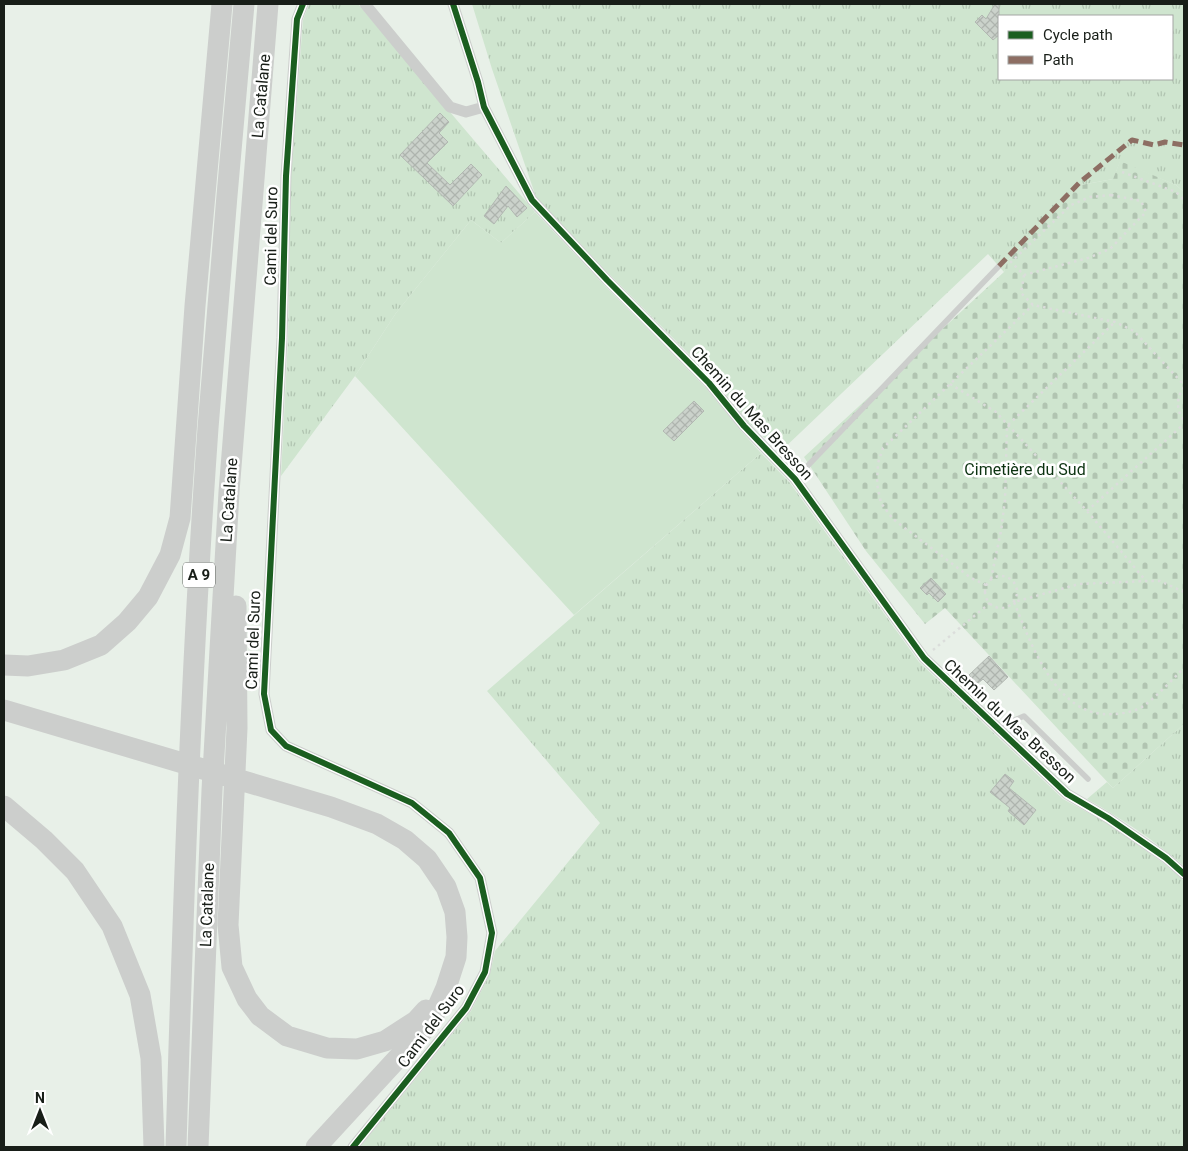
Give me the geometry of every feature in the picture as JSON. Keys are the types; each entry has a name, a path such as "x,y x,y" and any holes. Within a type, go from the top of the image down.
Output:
{"highway":[{"path":"4,665 28,666 64,660 101,645 127,622 148,597 170,555 180,518 196,296 222,4"},
{"name":"La Catalane","path":"176,1147 183,882 199,575 210,410 244,4"},
{"name":"La Catalane","path":"198,1147 212,790 229,492 268,4"},
{"path":"229,492 240,537 236,610 236,728 228,925 232,967 248,999 260,1016 287,1036 328,1048 357,1048 385,1041 416,1021 446,988"},
{"path":"4,710 331,806 377,824 405,840 427,858 446,887 455,912 456,957 446,988 431,1022 316,1147"},
{"path":"4,806 44,840 75,871 112,926 140,995 151,1058 154,1147"}],"street":[{"name":"Cami del Suro","path":"303,4 297,19 286,176 282,338 264,694 271,730 286,746 412,803 449,833 480,878 492,934 485,972 466,1008 352,1147"},
{"path":"365,4 450,107 466,112 484,106"},
{"name":"Chemin du Mas Bresson","path":"453,4 484,106 532,200 607,280 709,383 744,426 795,479 924,658 1067,794 1108,818 1166,858 1184,874"}],"lane":[{"path":"795,479 999,266"},
{"path":"996,728 1024,716 1088,779"}],"path":[{"path":"1122,172 1176,192 1184,200"},
{"path":"1111,195 1141,201 1146,212 1110,248 1088,258 1024,275 1011,262 1071,205 1090,197 1111,195"},
{"path":"1024,275 1021,293 1033,305 1115,322 1134,331 1184,386 1179,394 1178,403 1179,413 1184,422 1087,512"},
{"path":"986,585 971,578 893,519 881,503 877,484 878,463 883,448 1033,305"},
{"path":"1115,322 1008,426 1001,531 991,579 986,585 985,595 990,603 998,608 1079,584 1160,581 1184,592"},
{"path":"950,384 996,412 1087,512 1146,581"},
{"path":"991,579 1007,576 1014,582 1018,589 1014,602 1046,672 1068,700 1088,712 1104,715 1124,714 1144,706 1184,668"},
{"path":"924,658 990,603"}],"green space":[{"path":"309,4 358,4 535,212 501,243 471,220 396,313 355,376 281,476 288,338 291,177 303,20"},
{"path":"472,4 1184,4 1184,192 1176,185 1120,162 1113,179 1076,186 1008,260 1004,272 988,254 780,452 748,422 714,379 611,276 536,197"},
{"name":"Cimetière du Sud","path":"1120,161 1176,185 1184,192 1184,724 1113,788 945,608 925,624 866,551 804,457 1004,272 1008,260 1076,186 1113,179"},
{"path":"535,212 705,387 761,453 574,615 355,376 396,313 471,220 501,243"},
{"path":"761,453 790,483 919,662 1063,799 1105,822 1162,862 1184,881 1184,1147 360,1147 471,1011 490,974 495,951 600,823 487,691"},
{"path":"1184,724 1184,866 1137,830 1087,799 1107,782 1113,788"}],"building":[{"path":"995,4 999,4 998,36 993,40 975,22 982,15 986,19"},
{"path":"440,113 449,122 439,133 448,142 427,163 450,185 471,164 482,175 453,206 400,155"},
{"path":"506,186 527,208 517,217 508,206 494,224 484,216"},
{"path":"694,401 704,411 674,441 663,431"},
{"path":"931,578 946,594 938,602 929,593 927,595 920,588"},
{"path":"989,656 1008,677 994,690 983,679 977,684 969,675"},
{"path":"1005,774 1014,781 1009,788 1036,810 1024,825 1008,811 1010,808 990,792"}],"marked path":[{"path":"999,266 1079,183 1132,140 1154,145 1165,142 1184,145"}],"cycle path":[{"path":"303,4 297,19 286,176 282,338 264,694 271,730 286,746 412,803 449,833 480,878 492,933 485,972 466,1008 353,1147"},
{"path":"453,4 484,107 532,200 607,280 709,383 744,426 795,479 924,658 1067,794 1108,818 1166,858 1184,874"}]}
